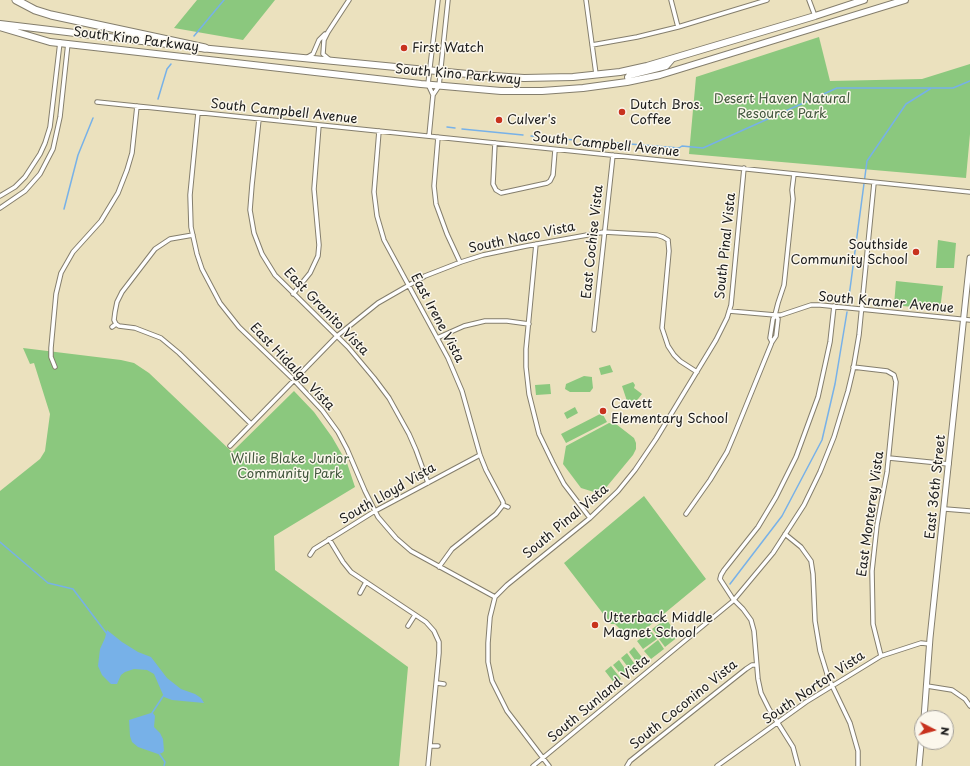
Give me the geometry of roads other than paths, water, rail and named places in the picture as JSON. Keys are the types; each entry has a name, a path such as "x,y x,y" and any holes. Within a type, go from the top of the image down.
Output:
{"highway":[{"path":"16,0 35,10 55,16 205,48"}],"main road":[{"name":"South Kino Parkway","path":"0,24 205,48 483,76 536,78 573,77 633,69 815,16 864,0"},
{"name":"South Kino Parkway","path":"0,28 50,42 439,86 501,91 530,91 583,88 629,82 677,70 905,0"},
{"path":"60,42 62,31"},
{"path":"68,43 70,32"},
{"path":"249,65 250,52"},
{"path":"629,82 630,75 666,66 673,58"},
{"name":"East 36th Street","path":"925,710 930,644 970,258"},
{"path":"919,766 920,750"}],"street":[{"path":"331,61 323,54 324,40 349,0"},
{"path":"433,95 428,84 438,0"},
{"path":"429,136 433,95 439,86 441,72 448,0"},
{"path":"586,0 596,74"},
{"path":"670,0 678,27"},
{"path":"592,45 637,37 678,27 767,0"},
{"path":"809,0 815,16"},
{"path":"305,58 313,54 319,40 328,32"},
{"path":"0,196 15,187 25,177 46,143 50,127 60,42"},
{"path":"0,208 25,191 40,174 53,149 60,117 68,43"},
{"name":"South Campbell Avenue","path":"97,102 970,192"},
{"path":"55,367 51,357 51,348 56,294 61,273 73,252 101,222 118,193 132,153 137,106"},
{"name":"East Hidalgo Vista","path":"198,113 190,195 192,235 202,269 220,303 239,327 313,400 338,432 353,461 364,491 383,524 404,545 439,567 495,597"},
{"name":"East Granito Vista","path":"259,119 251,204 254,234 262,254 275,275 360,360 389,398 416,450 428,483"},
{"path":"293,294 310,273 318,256 319,245 314,189 319,125"},
{"name":"East Irene Vista","path":"379,131 374,192 377,216 384,240 448,358 462,391 480,455 490,479 503,502 503,506"},
{"path":"438,137 434,186 436,204 460,262"},
{"path":"495,143 492,176 493,184 498,192 547,183 552,179 553,175 555,150"},
{"name":"East Cochise Vista","path":"594,330 613,155"},
{"name":"South Pinal Vista","path":"495,597 510,582 590,518 618,491 635,470 716,340 727,318 729,310 744,168"},
{"path":"686,514 710,480 727,452 772,342 776,336 778,319 775,315 784,284 793,200 792,190 794,174"},
{"name":"South Sunland Vista","path":"533,766 734,601 773,553 813,487 826,458 842,413 853,368 859,337 874,182"},
{"path":"492,194 496,190"},
{"name":"South Naco Vista","path":"230,446 337,336 378,302 425,276 460,262 483,255 604,232 663,236 670,238 662,328 668,346 674,355 697,372"},
{"path":"192,235 170,239 154,249 122,292 115,312 114,325 142,329 161,338 179,353 251,424"},
{"path":"536,244 526,367 535,421 539,434 564,484 590,518"},
{"name":"South Kramer Avenue","path":"729,310 781,315 811,305 970,320"},
{"path":"798,766 793,747 769,710 761,693 756,665 753,626 747,614 734,601 720,579 721,575 758,527 776,497 796,457 818,397 830,342 834,306"},
{"path":"437,338 464,326 485,321 507,321 529,324"},
{"name":"East Monterey Vista","path":"853,368 887,371 894,375 896,382 889,458 877,525 872,571 873,624 881,656"},
{"name":"South Lloyd Vista","path":"310,555 314,549 375,511 480,455"},
{"path":"889,458 949,464"},
{"path":"439,567 452,550 496,514 503,506 508,507"},
{"path":"945,509 970,512"},
{"path":"785,534 801,547 810,561 813,574 814,621 817,639 823,663 854,735 858,751 858,766"},
{"path":"329,540 351,572 430,626 437,637 439,653 428,766"},
{"path":"360,593 366,582"},
{"path":"495,597 490,617 488,649 488,662 492,681 507,711 549,766"},
{"path":"408,626 415,615"},
{"name":"South Norton Vista","path":"717,766 832,686 881,656 921,643 930,644"},
{"name":"South Coconino Vista","path":"627,766 630,761 746,669 752,665 756,665"},
{"path":"436,683 444,684"},
{"path":"927,686 952,690 965,699 970,706"},
{"path":"430,746 438,746"}],"water":[{"path":"107,630 138,652 151,657 167,678 181,689 201,698 204,703 172,700 164,697 154,674 147,670 134,669 125,672 121,675 117,684 111,684 102,675 98,666 100,649"},
{"path":"151,713 155,716 154,727 163,739 164,751 158,754 138,747 132,742 130,736 129,720"}],"waterway":[{"path":"194,36 224,0"},
{"path":"158,99 167,69 171,64"},
{"path":"581,140 679,148 682,146 703,148 837,88 953,88 970,81"},
{"path":"848,304 867,161 906,104 930,89"},
{"path":"64,209 78,155 93,118"},
{"path":"447,127 455,128"},
{"path":"462,129 523,135"},
{"path":"531,136 574,140"},
{"path":"730,584 782,516 822,440 835,384 847,312"},
{"path":"0,542 48,583 73,589 107,634"},
{"path":"152,713 164,695"},
{"path":"158,752 165,762 164,766"}],"place":[{"name":"First Watch","path":"404,48"},
{"name":"Dutch Bros. Coffee","path":"622,112"},
{"name":"Culver's","path":"499,120"},
{"name":"Southside Community School","path":"916,252"},
{"name":"Cavett Elementary School","path":"603,411"},
{"name":"Utterback Middle Magnet School","path":"595,625"}],"park label":[{"name":"Desert Haven Natural Resource Park","path":"782,106"},
{"name":"Willie Blake Junior Community Park","path":"290,466"}]}
